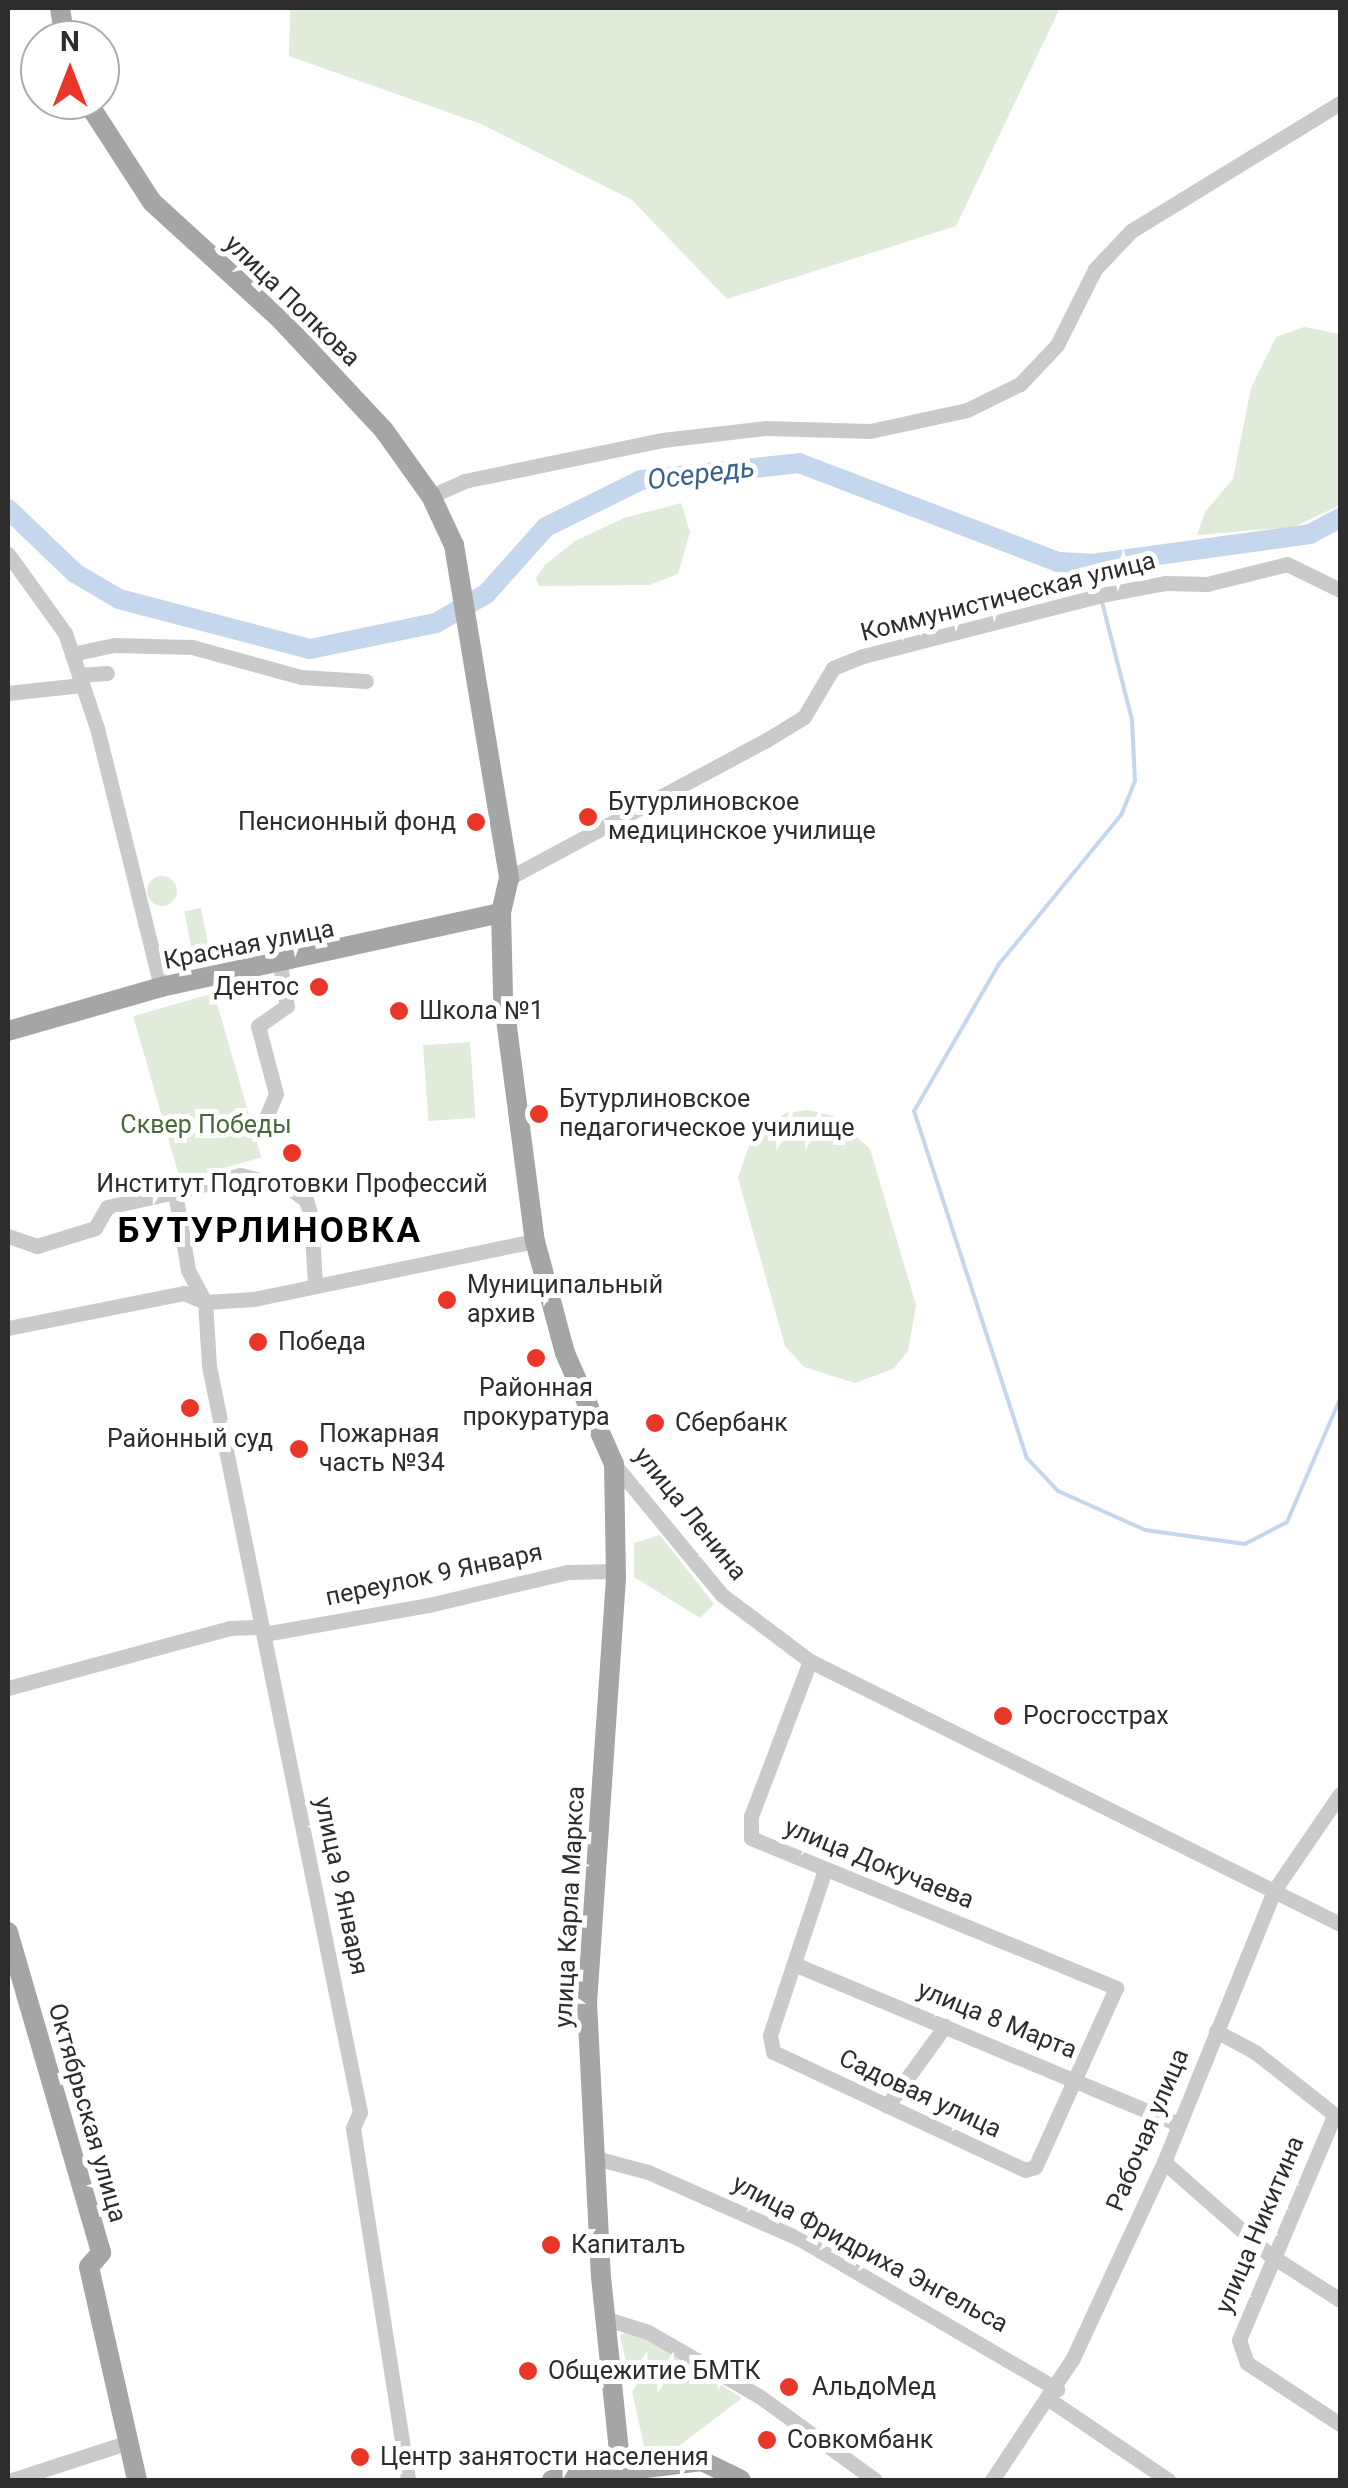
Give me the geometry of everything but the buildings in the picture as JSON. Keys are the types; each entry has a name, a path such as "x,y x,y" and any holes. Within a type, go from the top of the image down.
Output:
{"main road":[{"name":"улица Попкова","path":"99,120 152,202 325,364 431,496 454,545 472,665"},
{"name":"улица Ленина","path":"472,665 509,878 501,914 502,996 535,1241 566,1354 614,1464"},
{"name":"Красная улица","path":"8,1031 161,987 280,965 501,914"},
{"name":"улица Карла Маркса","path":"614,1464 616,1572 588,1956 604,2318 621,2470"},
{"name":"Октябрьская улица","path":"8,1932 101,2253 89,2268 137,2480"},
{"path":"552,2480 702,2461 741,2480"}],"street":[{"path":"431,496 464,481 662,440 766,428 870,431 967,410 1020,384 1057,345 1094,269 1131,231 1340,103"},
{"path":"8,554 58,617 72,654 161,987"},
{"name":"Коммунистическая улица","path":"509,878 804,716 833,668 1088,598 1166,583 1208,584 1288,564 1340,590"},
{"path":"72,654 114,644 192,647 301,677 366,681"},
{"path":"8,692 107,673"},
{"path":"264,1122 276,1094 258,1026 286,1006 280,965"},
{"path":"8,1236 38,1246 95,1228 107,1207 240,1175 288,1188 306,1200 311,1216 315,1284"},
{"path":"175,1192 188,1270 205,1302"},
{"path":"8,1328 184,1294 205,1302 315,1284 535,1241"},
{"name":"улица 9 Января","path":"205,1302 210,1366 360,2112 352,2128 408,2480"},
{"name":"улица Ленина","path":"614,1464 722,1596 810,1662 1276,1888 1340,1924"},
{"name":"переулок 9 Января","path":"8,1688 230,1628 263,1630 430,1605 566,1572 616,1572"},
{"name":"улица Докучаева","path":"810,1662 749,1833 757,1843 1109,1982"},
{"name":"Рабочая улица","path":"992,2480 1054,2394 1164,2162 1276,1888 1340,1794"},
{"name":"Садовая улица","path":"825,1870 770,2036 773,2052 1030,2170 1078,2080 1116,1996 1109,1982"},
{"name":"улица 8 Марта","path":"794,1964 1179,2124"},
{"path":"887,2106 945,2026"},
{"path":"1216,2031 1255,2052 1337,2118"},
{"name":"улица Никитина","path":"1337,2118 1270,2256 1241,2331 1242,2356 1340,2424"},
{"name":"улица Фридриха Энгельса","path":"596,2158 664,2178 800,2239 1054,2394 1168,2480"},
{"path":"1164,2162 1270,2256 1340,2300"},
{"path":"604,2318 648,2332 759,2396 874,2480"},
{"path":"12,2480 126,2443"}],"green space":[{"path":"290,8 1060,8 956,226 727,299 632,200 481,124 289,56"},
{"path":"1304,327 1340,334 1340,505 1294,527 1197,535 1205,512 1233,479 1251,388 1276,337"},
{"path":"681,503 690,532 678,574 649,585 539,586 536,578 545,565 575,541 624,518"},
{"path":"162,876 173,880 177,891 173,902 162,906 151,902 147,891 151,880"},
{"path":"201,908 210,954 193,957 184,911"},
{"name":"Сквер Победы","path":"214,993 261,1157 180,1181 133,1016"},
{"path":"470,1042 475,1118 428,1121 423,1045"},
{"path":"808,1110 834,1116 870,1149 916,1305 908,1351 893,1369 855,1383 804,1367 785,1346 738,1178 752,1137 786,1113"},
{"path":"660,1535 714,1604 700,1618 634,1577 634,1543"},
{"path":"634,2330 742,2398 663,2458 645,2451 620,2335"}],"waterway":[{"name":"Осередь","path":"8,509 75,573 119,599 310,649 436,623 486,594 546,527 641,480 799,463 1058,562 1092,564 1310,534 1340,518"},
{"path":"1092,564 1099,593"},
{"path":"1102,602 1132,720 1135,781 1121,815 999,964 914,1111 1027,1458 1058,1491 1145,1530 1245,1544 1287,1522 1340,1399"}],"place":[{"name":"Бутурлиновское медицинское училище","path":"588,817"},
{"name":"Пенсионный фонд","path":"476,822"},
{"name":"Дентос","path":"319,987"},
{"name":"Школа №1","path":"399,1011"},
{"name":"Бутурлиновское педагогическое училище","path":"539,1114"},
{"name":"Институт Подготовки Профессий","path":"292,1153"},
{"name":"Муниципальный архив","path":"447,1300"},
{"name":"Победа","path":"258,1342"},
{"name":"Районная прокуратура","path":"536,1358"},
{"name":"Районный суд","path":"190,1408"},
{"name":"Сбербанк","path":"655,1423"},
{"name":"Пожарная часть №34","path":"299,1449"},
{"name":"Росгосстрах","path":"1003,1716"},
{"name":"Капиталъ","path":"551,2245"},
{"name":"Общежитие БМТК","path":"528,2371"},
{"name":"АльдоМед","path":"789,2387"},
{"name":"Совкомбанк","path":"767,2440"},
{"name":"Центр занятости населения","path":"360,2457"}],"district":[{"name":"БУТУРЛИНОВКА","path":"270,1231"}]}
